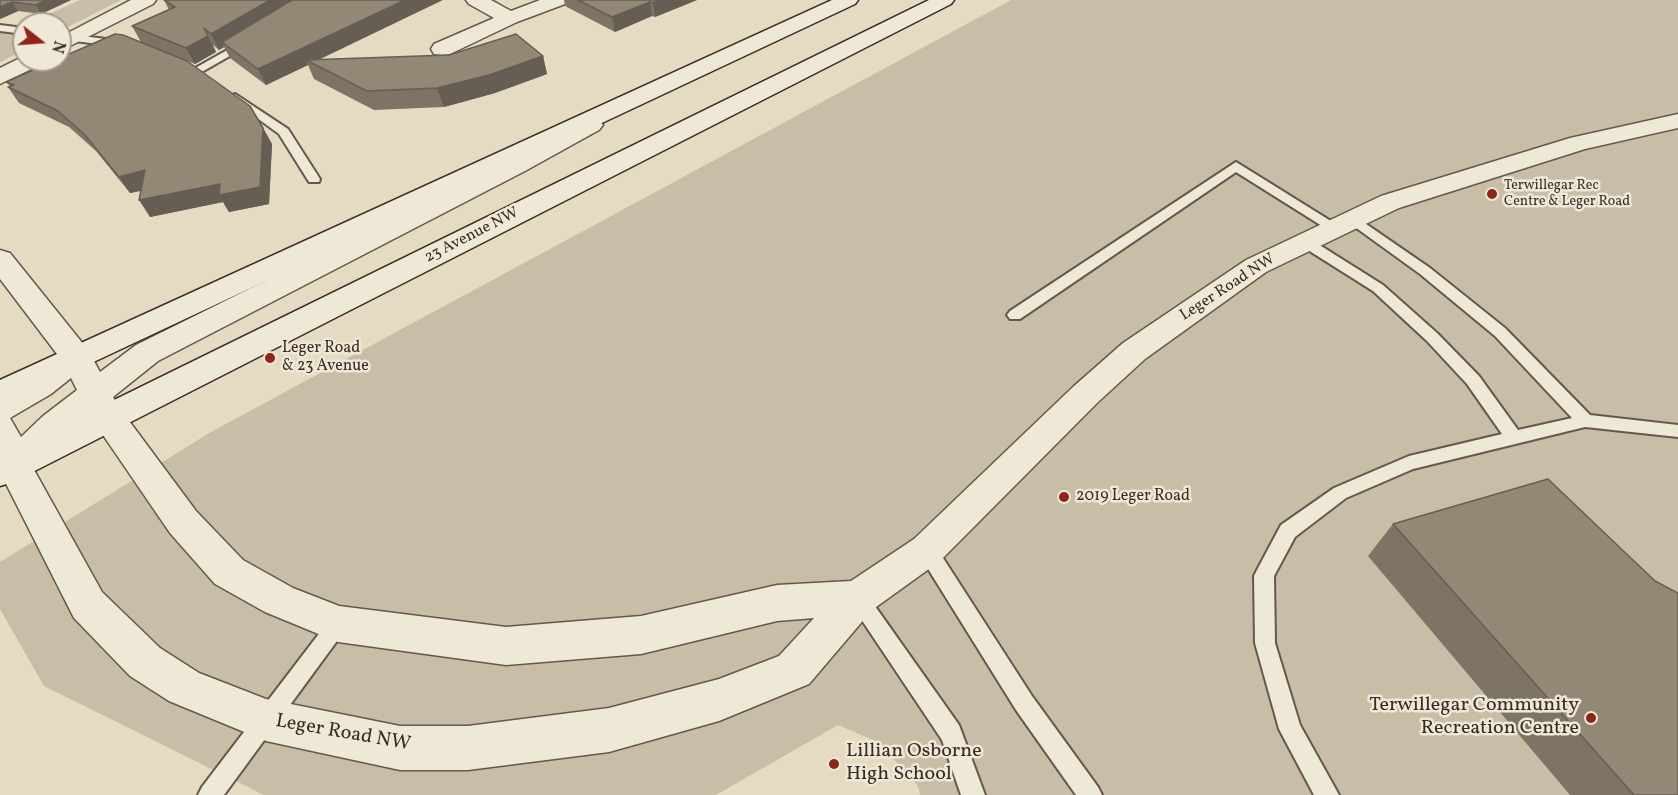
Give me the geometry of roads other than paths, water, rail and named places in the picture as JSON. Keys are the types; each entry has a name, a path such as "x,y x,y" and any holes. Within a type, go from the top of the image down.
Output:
{"street":[{"path":"72,37 146,0"},
{"path":"476,0 510,18"},
{"path":"442,49 510,18 558,0"},
{"path":"0,394 848,0"},
{"name":"23 Avenue NW","path":"7,469 102,405 944,0"},
{"path":"102,405 147,353 516,166 662,86"},
{"name":"Leger Road NW","path":"0,428 7,469 88,605 145,662 183,687 266,720 400,748 468,748 609,730 719,700 794,670 858,597 927,550 1085,395 1134,351 1256,266 1390,202 1579,143 1678,120"},
{"path":"0,259 77,358 102,405 183,522 229,572 279,600 338,624 506,646 641,635 777,603 858,597"},
{"path":"0,409 39,386 77,358"}],"lane":[{"path":"210,80 191,69 258,35"},
{"path":"72,40 135,45"},
{"path":"229,93 284,132 314,179"},
{"path":"1015,315 1236,166 1425,271 1500,332 1585,421"},
{"path":"1305,242 1378,288 1432,337 1473,380 1514,438"},
{"path":"1325,794 1290,729 1265,643 1264,576 1288,531 1340,493 1409,463 1585,421 1678,431"},
{"path":"927,550 1024,703 1090,795"},
{"path":"858,597 951,732 974,795"},
{"path":"210,795 338,624"}],"place":[{"name":"Terwillegar Rec Centre & Leger Road","path":"1492,194"},
{"name":"Leger Road & 23 Avenue","path":"270,358"},
{"name":"2019 Leger Road","path":"1064,497"},
{"name":"Terwillegar Community Recreation Centre","path":"1591,718"},
{"name":"Lillian Osborne High School","path":"834,764"}]}
